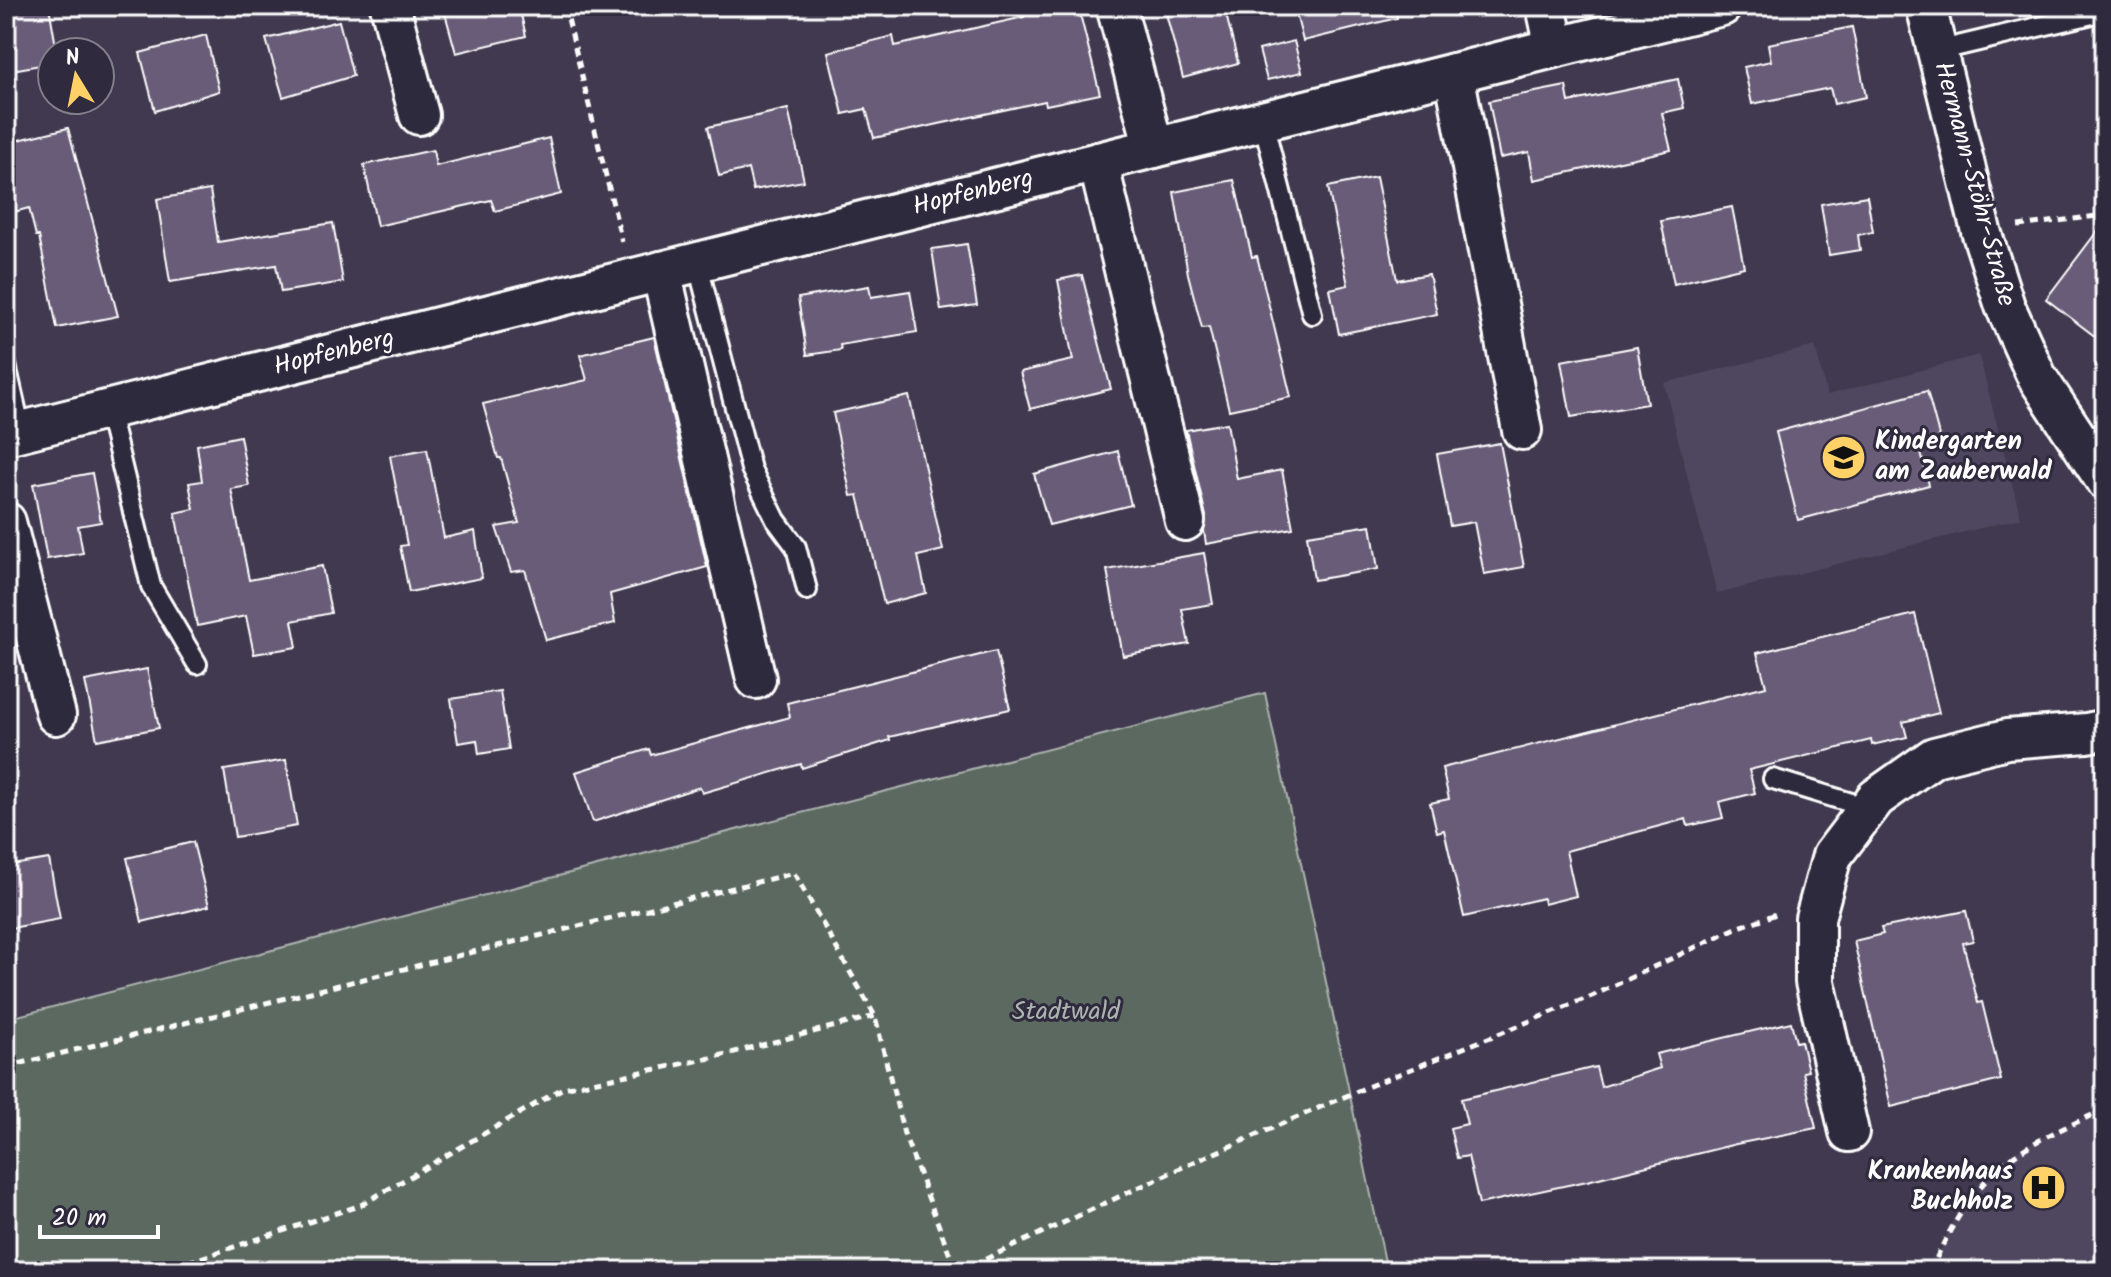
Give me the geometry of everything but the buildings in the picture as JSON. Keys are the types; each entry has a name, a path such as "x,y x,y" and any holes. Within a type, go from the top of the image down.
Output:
{"street":[{"path":"390,6 419,115"},
{"path":"1116,6 1154,148"},
{"path":"1546,6 1555,48"},
{"name":"Hopfenberg","path":"13,433 1722,6"},
{"name":"Hermann-Stöhr-Straße","path":"1926,6 1981,231 2005,306 2037,377 2105,480"},
{"path":"1454,73 1522,430"},
{"path":"1098,162 1185,521"},
{"path":"663,271 756,679"},
{"path":"6,522 56,715"},
{"path":"1849,1132 1815,982 1815,918 1832,856 1876,798 1934,757 2007,739 2105,729"}],"lane":[{"path":"1937,51 2105,11"},
{"path":"1263,121 1312,314"},
{"path":"663,271 751,469 776,520 796,547 807,590"},
{"path":"6,365 13,433"},
{"path":"108,409 151,586 197,664"},
{"path":"1773,779 1868,808"}],"path":[{"path":"565,6 663,271"},
{"path":"1981,231 2105,215"},
{"path":"6,1067 794,873 875,1016 904,1134 958,1271 1187,1165 1367,1087 1592,996 1756,920 1783,913 1815,918"},
{"path":"161,1271 361,1205 563,1088 711,1058 875,1016"},
{"path":"1931,1271 1949,1231 1984,1184 2011,1158 2105,1109"}],"shaded area":[{"name":"Kindergarten am Zauberwald","path":"1815,346 1827,395 1979,355 2021,518 1717,594 1664,383"},
{"name":"Krankenhaus Buchholz","path":"2105,1107 2105,1271 1933,1271 1953,1220 2012,1153"}],"green space":[{"name":"Stadtwald","path":"1265,693 1387,1271 6,1271 6,1019"}],"place":[{"name":"Kindergarten am Zauberwald","path":"1844,457"},
{"name":"Krankenhaus Buchholz","path":"2044,1187"}]}
